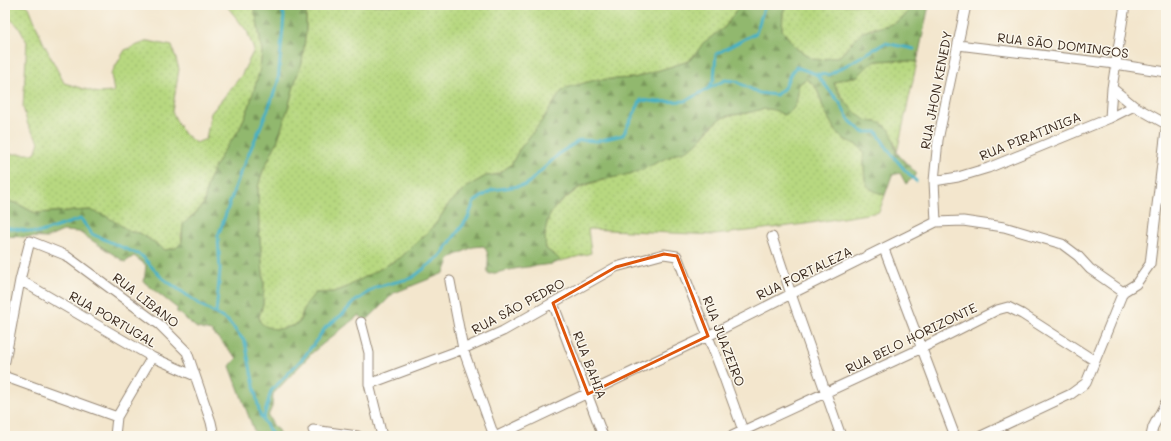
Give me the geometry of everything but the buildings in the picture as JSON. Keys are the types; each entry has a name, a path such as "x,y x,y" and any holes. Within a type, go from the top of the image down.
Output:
{"street":[{"name":"RUA JHON KENEDY","path":"936,222 934,181 938,140 966,5"},
{"path":"1110,118 1112,88 1125,5"},
{"name":"RUA SÃO DOMINGOS","path":"958,45 1116,64 1166,72"},
{"path":"1112,88 1134,106 1166,124"},
{"name":"RUA PIRATINIGA","path":"934,181 974,173 1110,118 1134,106"},
{"path":"981,436 1071,394 1086,383 1123,292 1136,284 1150,264 1166,130"},
{"name":"RUA FORTALEZA","path":"497,436 708,336 936,222 963,221 1004,227 1062,244 1078,256 1090,269 1123,292"},
{"path":"772,237 841,436"},
{"name":"RUA LIBANO","path":"20,280 30,241 65,255 160,325 187,352 211,422 214,436"},
{"path":"884,249 955,436"},
{"name":"RUA SÃO PEDRO","path":"369,384 463,350 503,331 616,267 664,254 677,256"},
{"name":"RUA JUAZEIRO","path":"677,256 744,434"},
{"path":"5,361 20,280"},
{"name":"RUA PORTUGAL","path":"20,280 152,357 195,376"},
{"path":"450,281 463,350 494,436"},
{"name":"RUA BAHIA","path":"553,303 603,436"},
{"name":"RUA BELO HORIZONTE","path":"732,436 744,434 997,310 1008,307 1022,314 1094,361"},
{"path":"362,322 369,353 369,384 382,436"},
{"path":"115,436 116,417 152,357"},
{"path":"5,375 6,377 116,417"},
{"path":"1151,436 1153,426 1166,402"},
{"path":"313,430 358,436"}],"highlighted area":[{"path":"664,254 677,256 708,336 588,394 553,303 616,267"}],"green space":[{"path":"5,5 26,5 29,7 42,40 64,83 98,93 114,92 111,74 125,50 148,41 172,46 179,69 172,112 183,133 196,143 206,139 211,113 241,76 254,50 247,31 226,5 253,5 262,52 260,69 249,107 239,130 223,152 212,172 204,203 196,213 190,217 181,235 182,242 176,248 165,250 140,233 131,232 90,210 35,213 18,204 5,200 5,154 35,154 39,142 28,125 23,107 27,42 18,26 5,14"},
{"path":"253,5 306,5 306,29 302,63 277,142 262,173 258,187 259,229 264,284 263,304 259,317 260,322 269,328 279,329 299,323 306,304 315,293 334,292 345,288 400,258 426,234 437,222 448,205 468,186 486,176 496,175 511,165 519,150 541,122 561,92 566,88 595,80 634,78 689,61 703,43 725,27 740,5 786,5 783,12 782,30 797,49 813,59 820,60 840,56 862,32 895,23 904,17 913,5 929,5 917,62 893,60 877,61 871,63 858,76 842,79 834,83 843,99 853,111 864,119 881,123 890,130 896,151 917,174 906,184 900,173 892,175 885,195 869,188 864,171 863,152 859,146 839,135 823,107 816,87 806,79 799,84 796,103 789,113 784,115 773,110 765,109 725,117 718,120 694,146 689,149 672,155 636,172 593,182 574,191 552,211 546,226 546,249 561,261 552,264 519,268 490,274 488,273 488,259 484,246 473,247 450,258 444,273 394,293 366,321 359,315 313,352 273,394 272,407 268,416 275,428 278,430 280,436 256,436 230,366 237,358 211,331 197,328 176,311 178,309 144,282 146,265 134,256 125,262 79,232 63,231 47,238 5,236 5,200 18,204 35,213 90,210 106,216 131,232 140,233 165,250 176,248 182,242 183,224 196,213 204,203 212,172 223,152 239,130 249,107 260,69 262,52"},
{"path":"306,5 740,5 725,27 704,43 689,61 634,78 595,80 561,92 541,122 519,150 511,165 496,175 486,176 468,186 448,205 437,222 426,234 400,258 345,288 334,292 315,293 302,313 299,323 289,327 274,329 260,323 259,317 263,304 264,284 259,229 258,187 262,173 277,142 302,63 306,29"},
{"path":"786,5 913,5 904,17 895,23 883,27 871,28 852,42 840,56 820,60 813,59 797,49 782,30 783,12"},
{"path":"893,60 917,62 897,152 894,142 878,122 863,119 853,111 834,83 842,79 858,76 871,63"},
{"path":"806,79 816,88 826,114 838,134 859,146 863,152 867,185 869,188 885,195 879,212 805,224 714,235 588,229 591,253 561,261 546,249 544,233 549,217 555,207 579,188 592,183 635,172 692,147 719,119 766,108 775,110 784,115 799,84"}],"waterway":[{"path":"216,314 220,270 218,236 241,171 267,112 278,82 284,16 281,5"},
{"path":"709,88 714,79 716,54 756,33 765,5"},
{"path":"816,74 829,75 885,43 914,49"},
{"path":"263,420 271,391 304,357 326,327 343,314 353,303 376,287 412,278 440,256 468,218 474,202 492,190 526,185 561,152 580,140 597,141 623,135 641,100 658,102 685,101 725,80 735,81 759,93 776,95 784,88 791,73 796,67 816,74 840,103 849,120 863,132 877,132 895,158 916,181"},
{"path":"5,227 38,233 81,219 92,234 142,256 161,277 202,306 228,321 245,342 260,415 273,436"}]}
